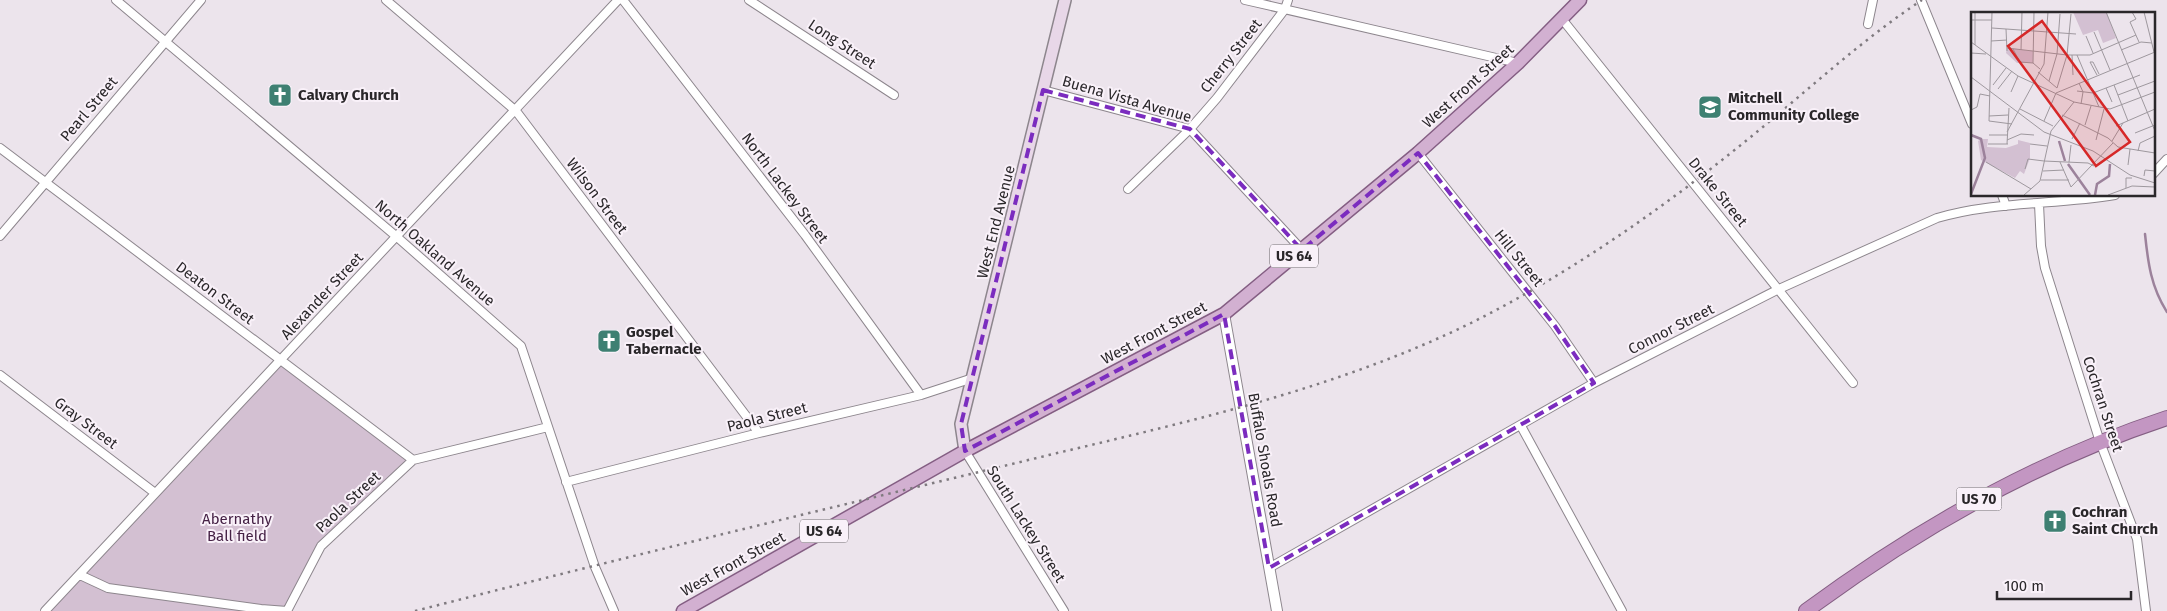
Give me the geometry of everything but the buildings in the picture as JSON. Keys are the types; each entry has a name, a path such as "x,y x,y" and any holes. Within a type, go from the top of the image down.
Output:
{"highway":[{"name":"US 70","path":"1806,611 1916,535 2007,483 2100,442 2167,418"}],"main road":[{"name":"West End Avenue","path":"965,451 961,424 1064,0"},
{"name":"West Front Street","path":"683,611 965,451 1224,314 1418,153 1518,63 1580,0"}],"street":[{"name":"North Oakland Avenue","path":"116,0 397,237 521,346 595,567 614,611"},
{"name":"Pearl Street","path":"0,236 201,0"},
{"name":"Wilson Street","path":"386,0 516,111 759,433"},
{"name":"Alexander Street","path":"45,611 80,576 618,0"},
{"name":"North Lackey Street","path":"623,0 805,236 921,395"},
{"name":"Long Street","path":"749,0 894,95"},
{"path":"1244,0 1518,63"},
{"name":"Cherry Street","path":"1128,189 1190,129 1217,98 1285,9 1288,0"},
{"path":"1868,24 1873,0"},
{"path":"1921,0 1971,122"},
{"name":"Drake Street","path":"1562,19 1853,383"},
{"name":"Buena Vista Avenue","path":"1043,90 1190,129 1302,250"},
{"name":"Deaton Street","path":"0,148 413,460"},
{"name":"Hill Street","path":"1418,153 1555,326 1594,383"},
{"path":"2154,173 2167,159"},
{"path":"2002,196 2006,206"},
{"name":"Connor Street","path":"1268,568 1594,383 1779,289 1937,218 1958,212 2107,196"},
{"name":"Cochran Street","path":"2039,204 2041,246 2046,268 2100,442 2137,539 2146,611"},
{"name":"Buffalo Shoals Road","path":"1224,314 1277,611"},
{"name":"Gray Street","path":"0,375 156,494"},
{"name":"Paola Street","path":"566,482 759,433 921,395 973,378"},
{"path":"1521,426 1622,611"},
{"name":"Paola Street","path":"80,576 108,588 261,610 287,611 320,546 413,460 548,427"},
{"name":"South Lackey Street","path":"965,451 1064,611"}],"highlighted area":[{"path":"1043,90 1190,129 1302,250 1418,153 1555,326 1594,383 1269,568 1224,314 965,451 961,424"}],"green space":[{"name":"Abernathy Ball field","path":"281,360 413,460 321,546 287,611 45,611"}],"waterway":[{"path":"2145,234 2149,265 2154,284 2167,312"}],"railway":[{"path":"415,611 1245,406 1360,370 1416,348 1508,304 1614,239 1715,166 1855,50 1922,0"}],"place":[{"name":"Calvary Church","path":"280,95"},
{"name":"Mitchell Community College","path":"1710,107"},
{"name":"Gospel Tabernacle","path":"609,341"},
{"name":"Cochran Saint Church","path":"2055,521"}]}
